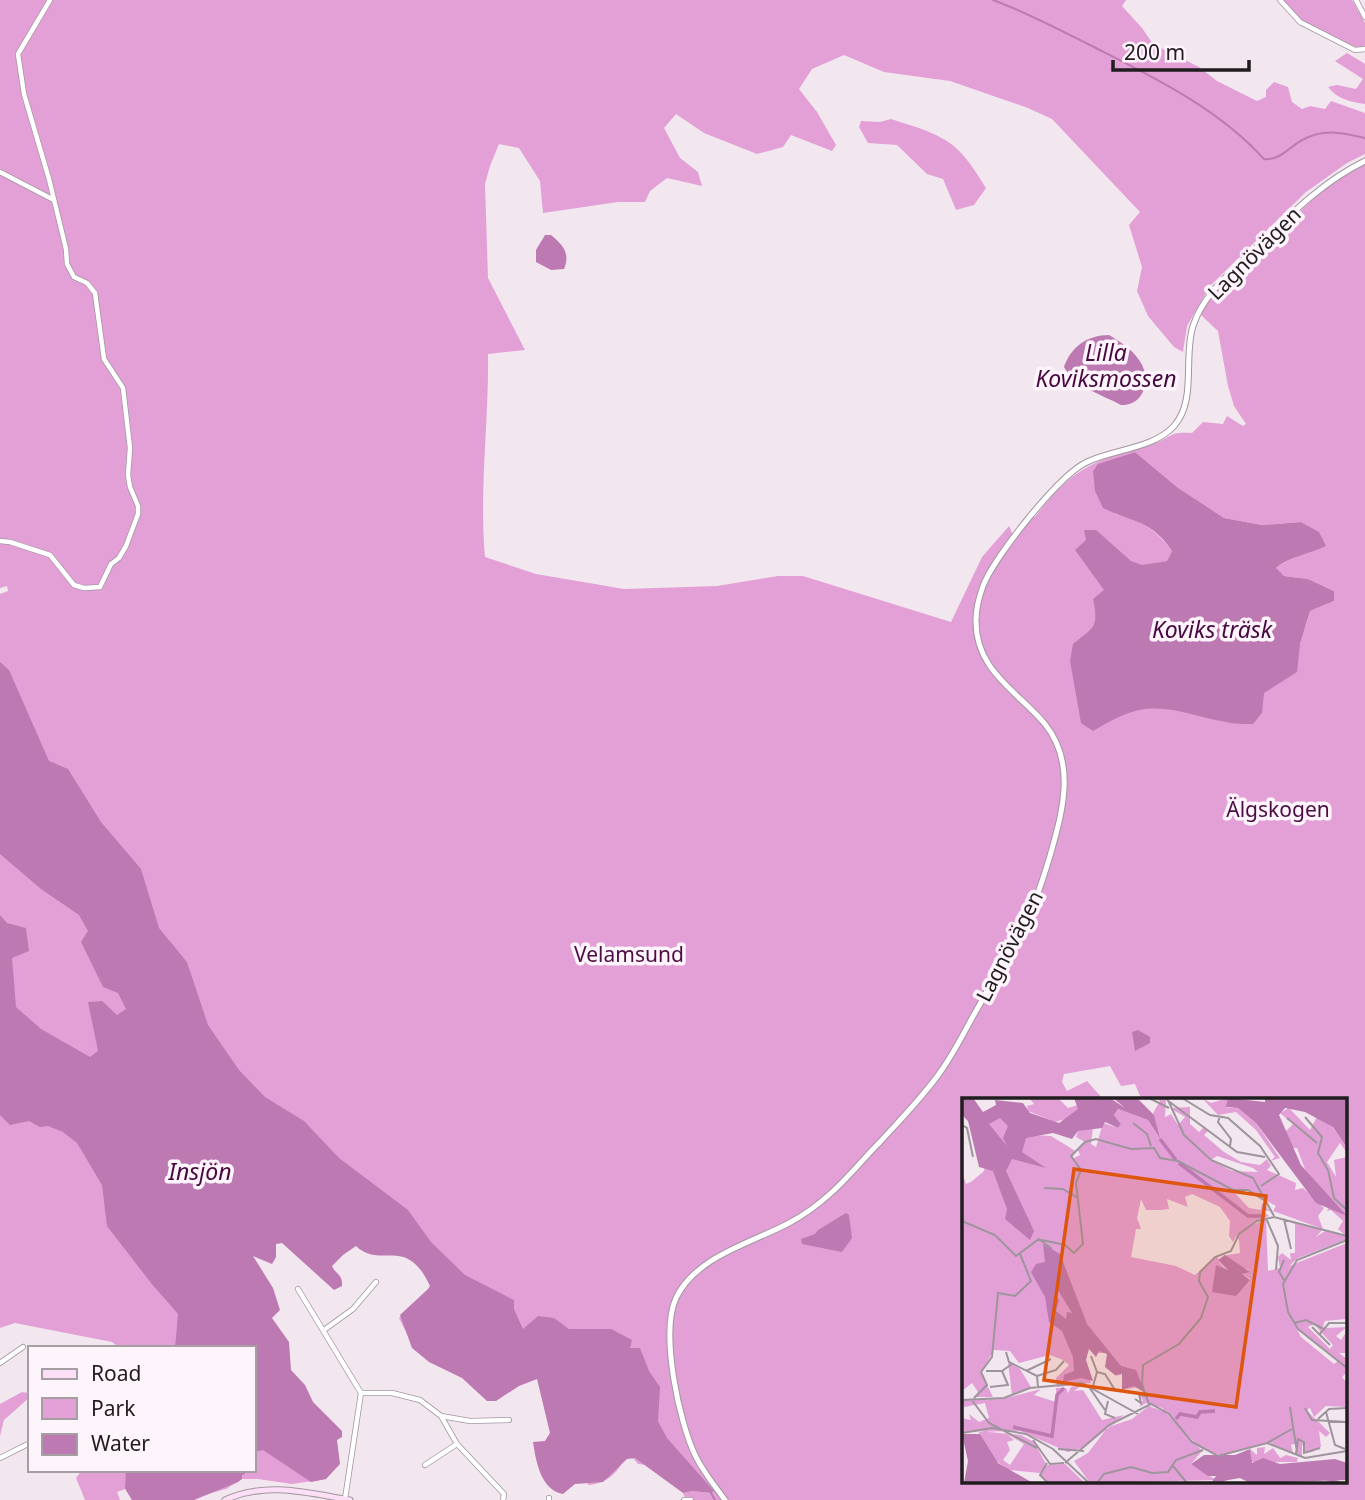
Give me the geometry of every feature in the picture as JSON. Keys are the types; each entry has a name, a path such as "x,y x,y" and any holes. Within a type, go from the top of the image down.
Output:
{"main road":[{"path":"225,1500 248,1491 267,1488 348,1499"}],"street":[{"path":"0,541 50,555 74,585 84,588 100,587 111,564 126,547 138,514 128,475 130,448 123,388 104,359 95,293 87,283 74,277 69,271 37,131 24,94 18,56 50,0"},
{"path":"1280,0 1300,22 1355,50 1365,49"},
{"path":"1356,0 1365,17"},
{"name":"Lagnövägen","path":"725,1500 701,1466 687,1433 668,1335 678,1293 709,1263 787,1224 830,1194 927,1091 953,1053 1030,912 1048,862 1063,802 1063,765 1055,738 998,680 984,657 976,624 983,585 1023,527 1069,472 1097,458 1155,439 1172,429 1186,400 1187,356 1191,332 1208,296 1312,194 1340,174 1365,161"},
{"path":"0,172 53,199"},
{"path":"324,1330 353,1309 376,1282"},
{"path":"298,1289 362,1393 348,1499"},
{"path":"0,1363 23,1347"},
{"path":"362,1393 401,1394 420,1400 442,1416 457,1444 504,1494 503,1500"},
{"path":"442,1416 470,1420 509,1420"},
{"path":"0,1458 28,1444"},
{"path":"425,1465 457,1444"},
{"path":"684,1500 691,1500"}],"green space":[{"name":"Velamsund","path":"0,0 1126,0 1122,6 1153,44 1257,101 1266,97 1266,90 1274,82 1288,87 1292,102 1302,109 1310,106 1325,109 1331,101 1365,113 1365,154 1347,163 1306,192 1210,286 1187,326 1183,352 1174,347 1148,316 1137,291 1142,267 1129,225 1140,212 1052,119 950,81 884,72 844,55 812,69 799,89 817,112 836,145 832,151 791,135 783,147 757,154 704,133 676,114 664,128 680,158 698,172 702,186 667,178 650,191 645,202 618,202 543,213 540,181 519,148 499,144 485,184 488,278 525,350 488,354 483,532 485,557 536,574 624,589 717,586 778,576 803,576 951,622 982,557 1009,526 1013,535 1029,515 1035,517 1073,476 1099,461 1159,442 1174,434 1192,433 1203,422 1223,424 1227,416 1243,426 1246,424 1234,406 1218,331 1201,315 1214,293 1232,274 1327,188 1365,164 1365,1500 695,1500 685,1498 683,1493 711,1493 638,1464 628,1457 610,1477 600,1483 588,1485 586,1471 545,1372 412,1344 399,1318 420,1299 444,1286 415,1250 276,1226 239,1254 253,1313 326,1479 292,1484 242,1479 226,1489 199,1496 194,1500 132,1500 125,1489 117,1492 120,1500 85,1500 76,1478 80,1472 256,1472 256,1346 117,1346 112,1342 15,1323 0,1328 0,594 8,591 7,586 0,588","holes":["1135,452 1177,487 1224,518 1262,525 1301,522 1318,532 1325,546 1275,569 1284,576 1308,579 1334,591 1334,601 1310,611 1300,644 1150,564 1167,561 1172,551 1147,527 1115,514 1097,469 1099,464"]},
{"path":"1283,0 1352,0 1365,23 1365,47 1355,48 1301,20"},
{"path":"1347,53 1365,64 1365,104 1340,97 1328,87 1337,85 1356,89 1363,79 1335,61"},
{"path":"891,119 934,134 961,153 986,188 974,205 956,210 943,179 927,174 897,145 868,143 859,127 861,121 880,122"},
{"path":"22,1392 28,1393 28,1399 4,1420 0,1436 0,1404"}],"water":[{"path":"545,235 551,235 564,249 564,269 551,270 536,262 536,250"},
{"name":"Lilla Koviksmossen","path":"1109,335 1132,352 1143,367 1144,389 1136,401 1129,404 1121,405 1090,390 1075,380 1064,367 1081,344 1094,337"},
{"name":"Koviks träsk","path":"1135,452 1177,487 1224,518 1262,525 1301,522 1319,532 1326,546 1276,568 1284,576 1308,579 1334,591 1334,601 1310,611 1300,644 1297,672 1264,693 1262,713 1253,724 1229,723 1161,709 1139,710 1093,731 1081,723 1070,661 1073,644 1090,630 1095,622 1093,599 1104,590 1075,550 1086,540 1084,530 1096,530 1131,561 1142,565 1167,561 1172,551 1157,533 1149,528 1103,508 1095,491 1093,471 1098,464"},
{"name":"Insjön","path":"0,662 9,670 49,761 68,769 101,822 141,869 159,928 187,962 208,1025 239,1070 265,1097 304,1121 339,1158 408,1210 431,1242 465,1275 514,1300 514,1309 523,1329 538,1316 554,1318 569,1329 611,1329 632,1340 630,1348 640,1348 649,1371 660,1387 658,1421 661,1427 667,1438 714,1491 683,1493 635,1458 627,1459 603,1482 575,1484 563,1494 549,1487 538,1466 533,1442 545,1441 550,1433 537,1379 519,1386 496,1401 487,1401 462,1378 429,1362 412,1348 400,1315 430,1286 421,1270 403,1257 375,1255 356,1246 332,1266 342,1282 342,1286 334,1290 282,1243 276,1244 276,1257 272,1264 253,1256 273,1288 280,1310 272,1318 289,1342 291,1370 305,1385 313,1402 342,1431 342,1437 337,1440 340,1464 326,1479 311,1482 263,1450 256,1452 256,1346 175,1346 178,1314 107,1226 102,1185 77,1143 63,1132 48,1126 40,1127 29,1121 10,1125 0,1115 0,915 7,923 26,928 29,951 12,958 16,1007 41,1029 90,1057 98,1051 88,1002 102,1001 117,1015 126,1009 118,993 103,987 81,942 88,931 79,915 41,889 0,854"},
{"path":"1138,1030 1150,1037 1150,1043 1135,1051 1132,1032"},
{"path":"846,1213 849,1215 852,1238 842,1252 802,1244 801,1239 815,1234"},
{"path":"126,1472 245,1472 238,1482 194,1500 132,1500 125,1488"}],"waterway":[{"path":"993,0 1054,27 1182,94 1226,124 1264,159 1275,158 1304,139 1319,134 1342,133 1365,138"},
{"path":"711,1493 715,1500"}],"park label":[{"name":"Älgskogen","path":"1278,809"}]}
